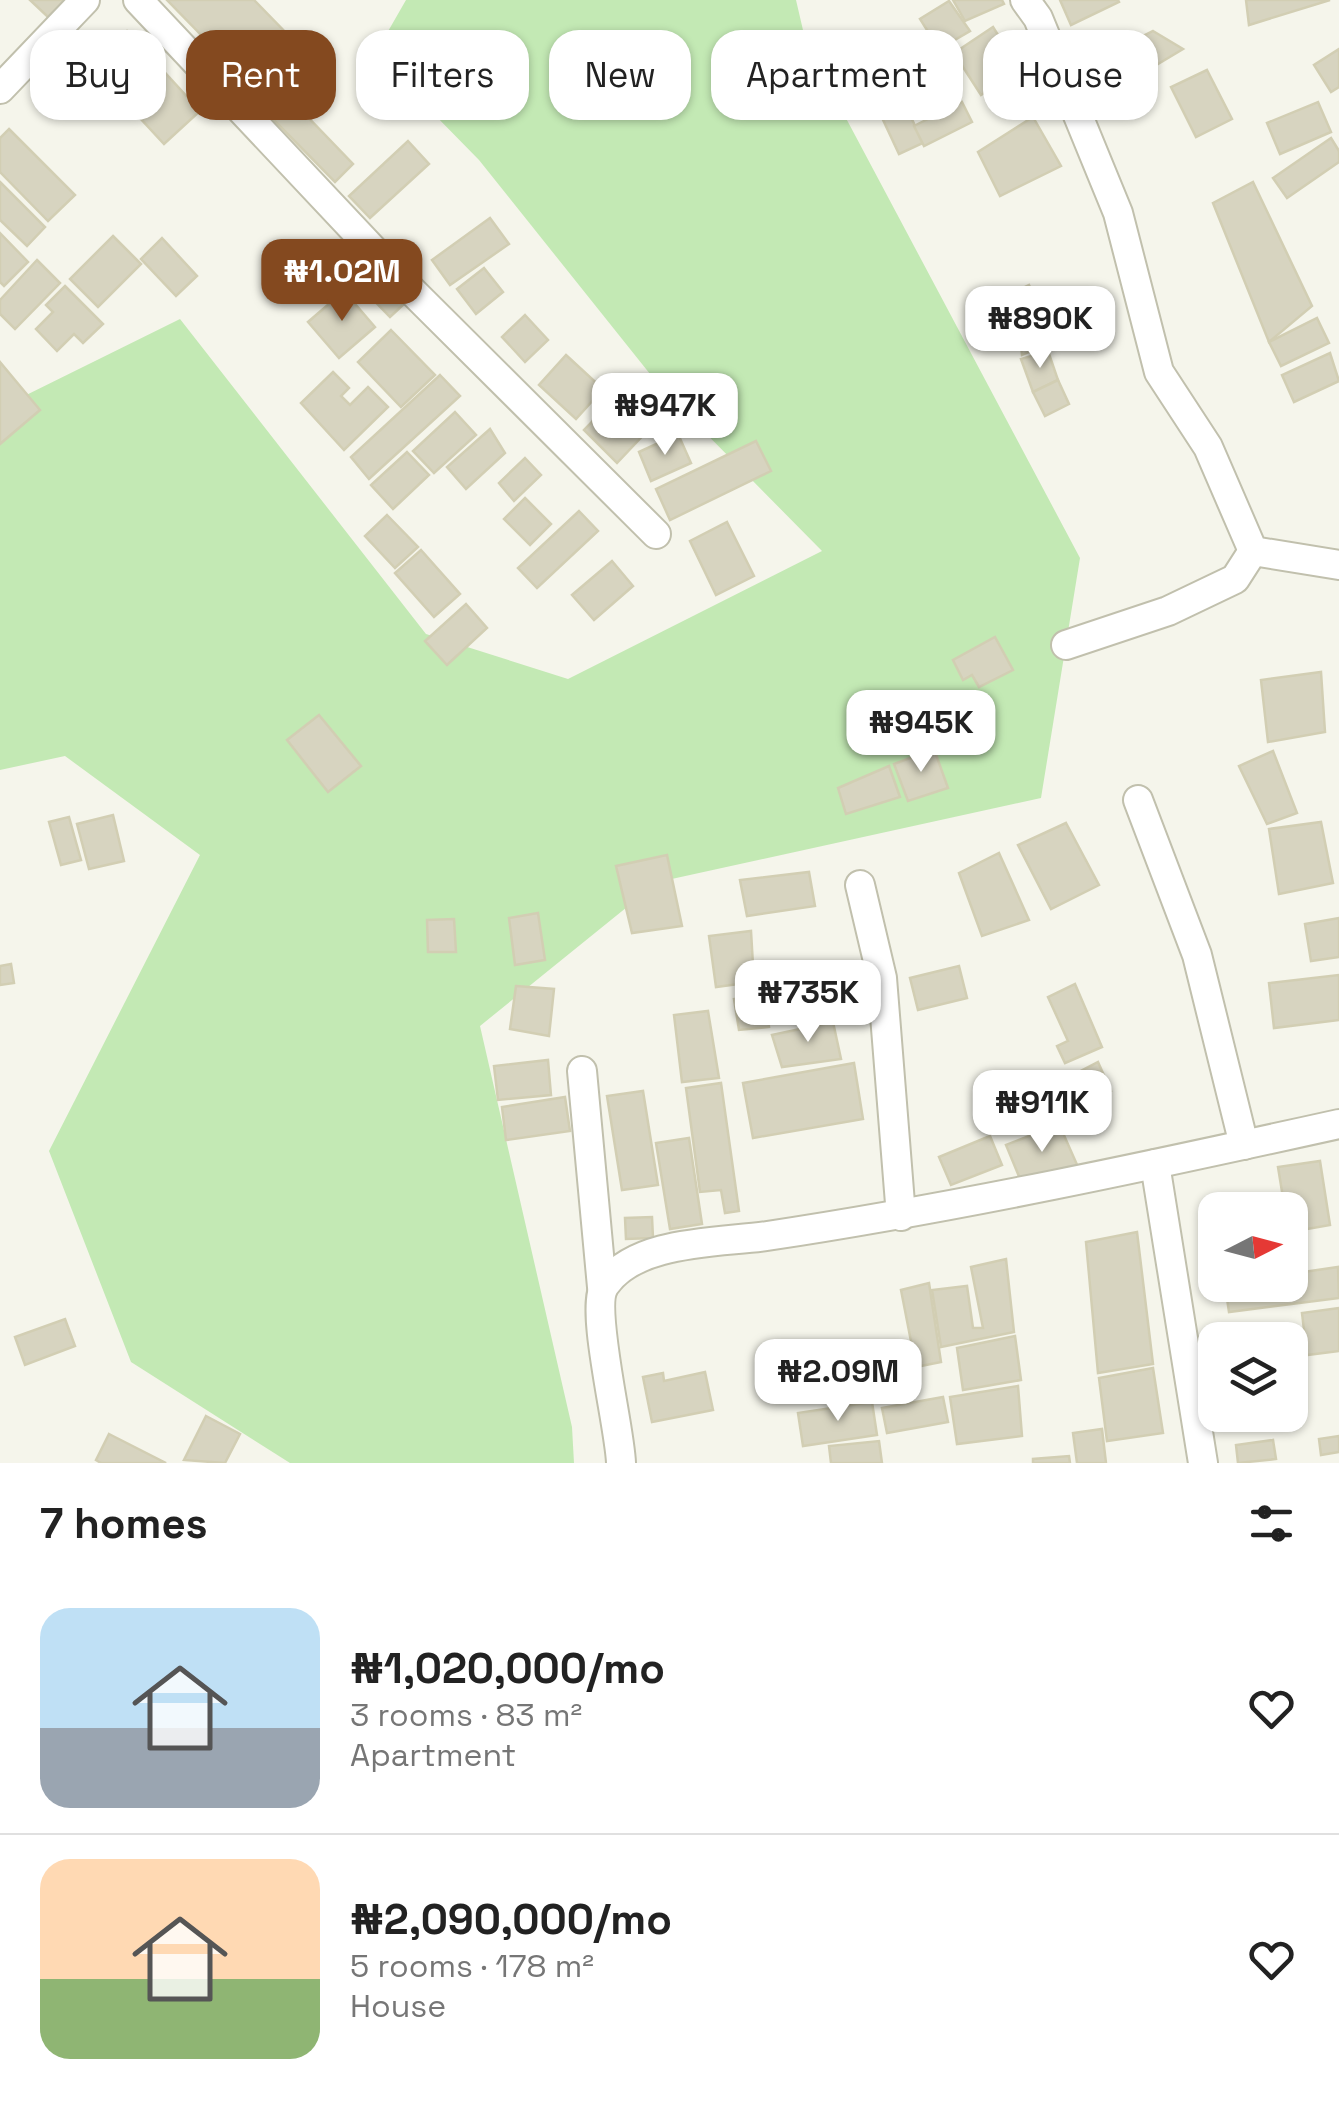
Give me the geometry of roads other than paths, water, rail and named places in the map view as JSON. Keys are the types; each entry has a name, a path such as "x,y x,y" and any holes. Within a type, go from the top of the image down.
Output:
{"street":[{"path":"0,90 10,57 85,0"},
{"path":"138,0 409,288 656,534"},
{"path":"1025,0 1038,18 1118,212 1159,372 1208,447 1253,551"},
{"path":"1253,551 1339,566"},
{"path":"1066,645 1168,611 1235,579 1253,551"},
{"path":"1138,800 1197,955 1244,1145"},
{"path":"860,885 882,978 900,1216"},
{"path":"582,1071 602,1287 599,1320 620,1428 620,1463"},
{"path":"602,1287 625,1264 664,1251 900,1216 1339,1124"},
{"path":"1155,1164 1203,1463"}]}
